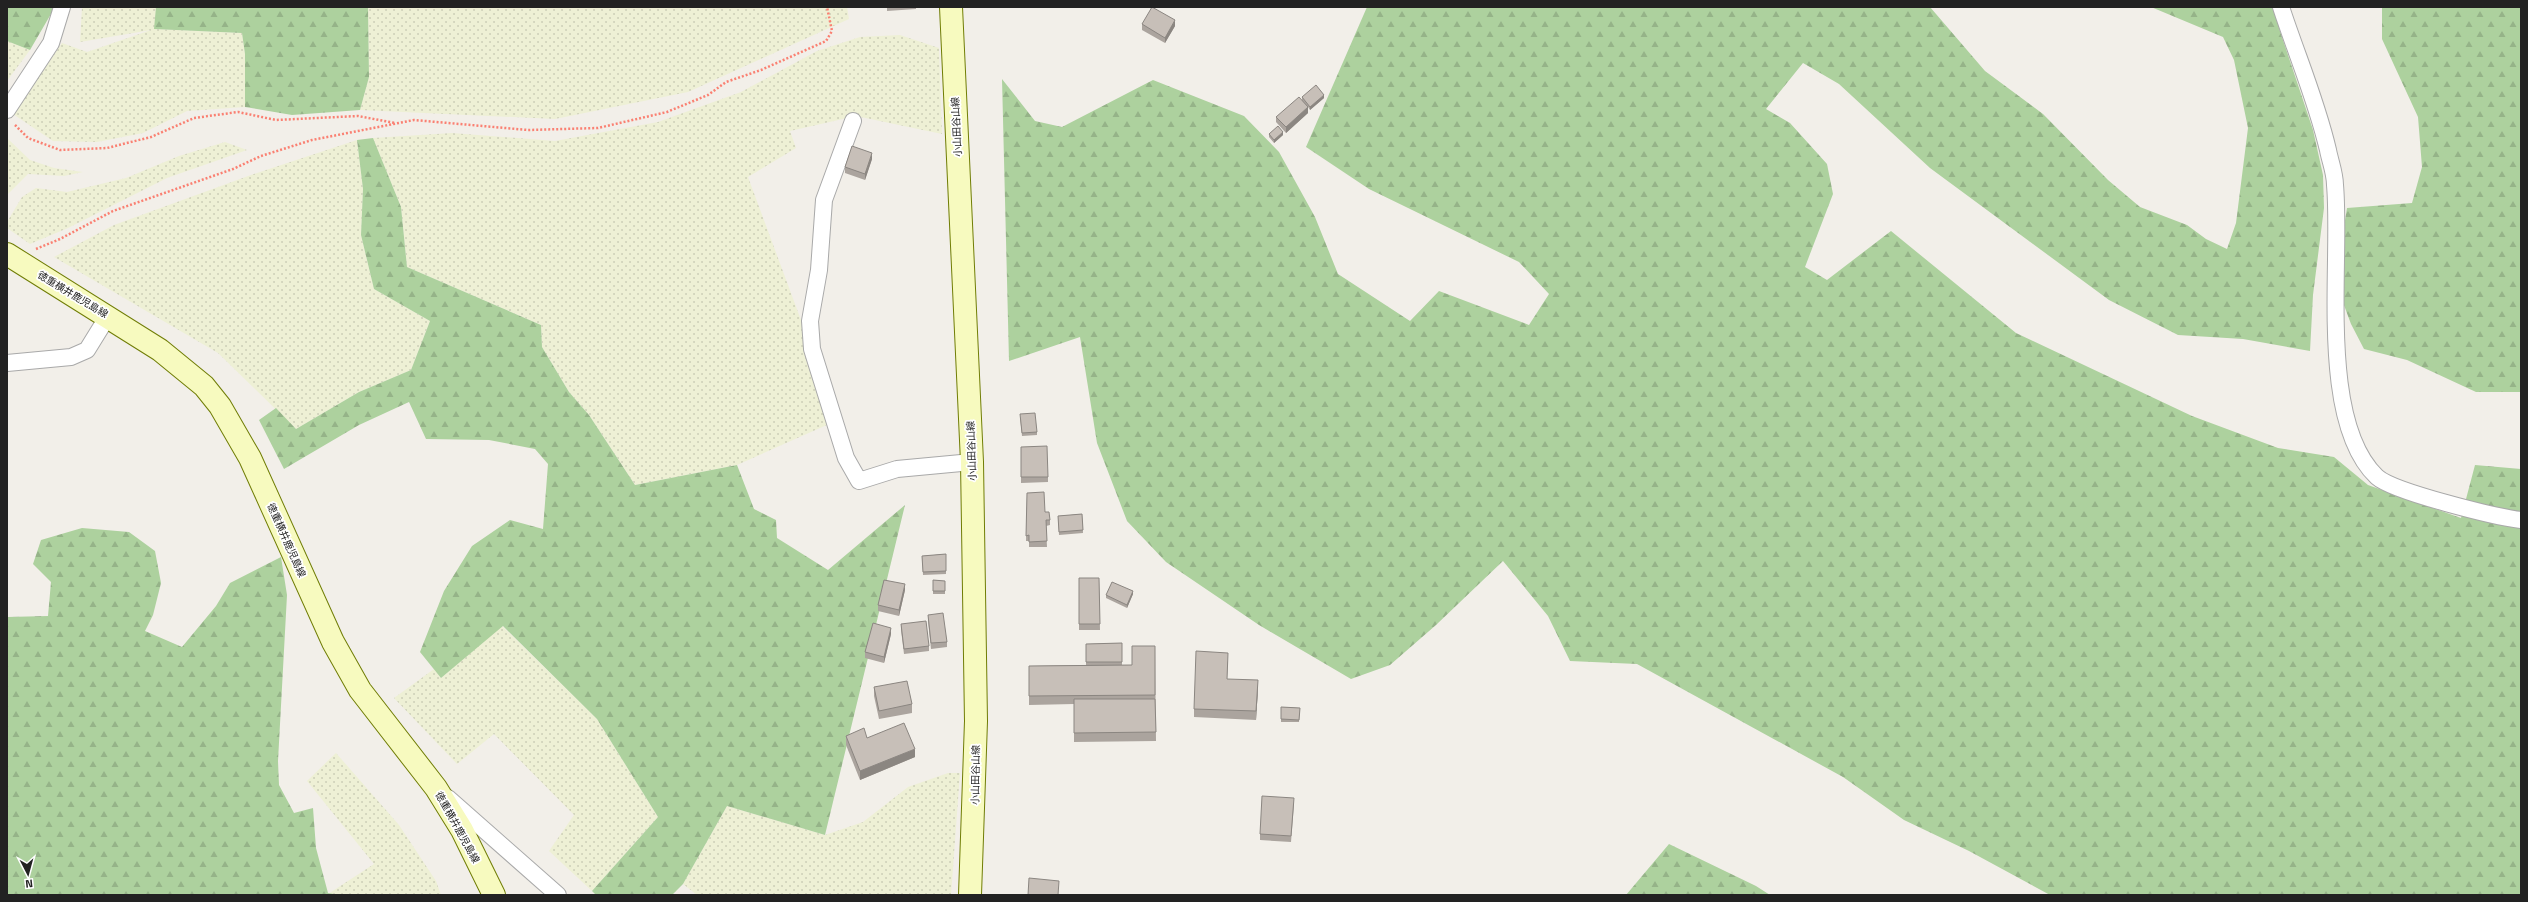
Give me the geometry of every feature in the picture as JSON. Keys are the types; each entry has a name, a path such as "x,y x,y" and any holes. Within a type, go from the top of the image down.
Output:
{"main road":[{"name":"小山田谷山線","path":"951,7 972,462 976,721 970,895"},
{"name":"徳重横井鹿児島線","path":"11,257 108,316 188,371 204,386 220,406 250,458 333,642 360,690 436,788 462,830 494,895"}],"street":[{"path":"10,116 51,44 62,7"},
{"path":"2281,7 2319,110 2336,184 2334,308 2343,404 2349,430 2367,466 2379,478 2416,494 2505,518 2521,520"},
{"path":"852,121 824,200 819,270 810,321 812,349 846,458 859,480 897,469 972,462"},
{"path":"7,363 70,357 87,350 108,316"},
{"path":"436,788 558,895"}],"path":[{"path":"11,257 60,239 113,210 233,169 262,156 312,140 414,120 528,130 598,128 667,112 708,95 726,82 761,70 826,41 832,31 827,7"},
{"path":"10,116 28,138 60,150 107,148 151,138 194,118 238,112 276,120 358,116 397,124"}],"green space":[{"path":"7,7 55,7 30,50 7,41"},
{"path":"82,7 156,7 155,29 242,33 245,54 245,107 187,111 143,133 97,142 53,141 13,114 62,43 87,52 151,30 80,42"},
{"path":"156,7 368,7 369,77 360,110 292,115 245,107 245,54 242,33 154,29"},
{"path":"368,7 847,7 849,19 688,92 555,119 360,110 369,77"},
{"path":"1367,7 1930,7 1985,71 2043,114 2108,180 2140,207 2187,225 2206,239 2227,249 2236,223 2248,128 2234,60 2223,37 2151,7 2277,7 2279,28 2313,130 2323,175 2324,208 2313,295 2310,351 2243,339 2178,335 2109,300 1930,168 1839,84 1803,63 1766,109 1790,123 1827,164 1833,194 1805,267 1827,280 1891,231 2016,333 2192,416 2278,448 2334,457 2368,485 2461,518 2475,465 2521,469 2521,895 2050,895 1969,851 1904,820 1843,777 1637,664 1570,661 1548,616 1503,561 1436,625 1390,665 1351,679 1259,625 1166,562 1127,521 1097,443 1080,337 1009,361 1002,79 1035,121 1062,127 1153,80 1244,116 1279,152 1315,217 1338,274 1410,321 1439,291 1529,325 1549,294 1519,262 1369,189 1306,147"},
{"path":"2382,7 2521,7 2521,392 2476,392 2407,360 2364,349 2351,324 2335,281 2347,208 2412,203 2422,167 2418,117 2382,39"},
{"path":"900,35 939,48 942,134 856,116 790,131 796,148 748,177 838,420 737,465 635,485 589,415 569,392 542,347 541,325 407,267 401,207 373,138 452,133 555,141 658,122 741,92 817,51 860,37"},
{"path":"7,41 30,50 7,81"},
{"path":"7,138 30,160 54,168 83,172 64,176 28,174 7,195"},
{"path":"373,138 401,207 407,267 541,325 542,347 569,392 589,415 635,485 737,465 754,509 776,520 777,538 828,570 905,505 825,835 727,806 683,884 672,895 596,895 592,891 658,817 597,719 503,626 441,678 420,652 444,591 472,546 510,520 543,529 548,464 535,449 489,440 426,439 409,402 359,425 284,469 259,420 276,408 296,429 359,392 411,370 430,321 374,289 361,235 363,189 357,140"},
{"path":"357,140 363,189 361,235 374,289 430,321 411,370 359,392 296,429 218,353 54,257 114,225 251,175"},
{"path":"225,142 247,150 167,178 68,228 30,244 7,228 7,222 22,197 36,188 67,192 126,178 179,156"},
{"path":"82,528 129,532 155,551 161,583 153,615 145,631 182,647 216,606 230,583 281,557 287,595 278,761 279,785 294,813 313,808 316,848 328,893 340,895 7,895 7,617 48,616 51,582 33,564 41,540"},
{"path":"502,626 597,719 658,817 592,891 549,851 574,815 494,734 457,764 394,698 434,669 441,678"},
{"path":"336,753 399,825 436,881 441,895 328,894 374,864 307,781"},
{"path":"948,773 960,773 951,895 697,895 683,884 727,806 825,835 863,822 908,787"},
{"path":"1669,844 1756,886 1770,895 1626,895"}],"building":[{"path":"1152,7 1175,20 1165,38 1142,24"},
{"path":"1316,85 1324,95 1310,107 1302,97"},
{"path":"1299,97 1308,107 1286,127 1276,117"},
{"path":"1278,126 1283,132 1274,140 1269,134"},
{"path":"852,146 872,153 865,174 845,167"},
{"path":"1035,413 1037,432 1022,433 1020,414"},
{"path":"1047,446 1048,477 1021,477 1021,447"},
{"path":"1044,492 1045,512 1049,512 1050,520 1046,520 1047,541 1029,542 1029,535 1026,536 1027,493"},
{"path":"1082,514 1083,530 1059,532 1058,516"},
{"path":"946,554 946,571 923,572 922,556"},
{"path":"1079,578 1099,578 1100,624 1079,624"},
{"path":"884,580 905,584 899,610 878,605"},
{"path":"933,580 945,581 945,591 933,591"},
{"path":"1112,582 1133,591 1127,605 1106,595"},
{"path":"943,613 947,642 931,643 928,615"},
{"path":"926,621 929,646 904,649 901,624"},
{"path":"873,623 891,628 884,657 865,652"},
{"path":"1122,643 1122,662 1086,662 1086,644"},
{"path":"1132,646 1155,646 1155,695 1029,696 1029,666 1132,665"},
{"path":"1196,651 1228,653 1227,679 1258,680 1256,711 1194,709"},
{"path":"907,681 912,704 879,711 874,687"},
{"path":"1074,699 1155,699 1156,732 1074,733"},
{"path":"1281,707 1300,708 1299,720 1281,719"},
{"path":"904,723 915,749 860,771 846,736 864,728 867,738"},
{"path":"1262,796 1294,798 1291,836 1260,834"},
{"path":"1029,878 1059,881 1058,895 1028,895"}]}
